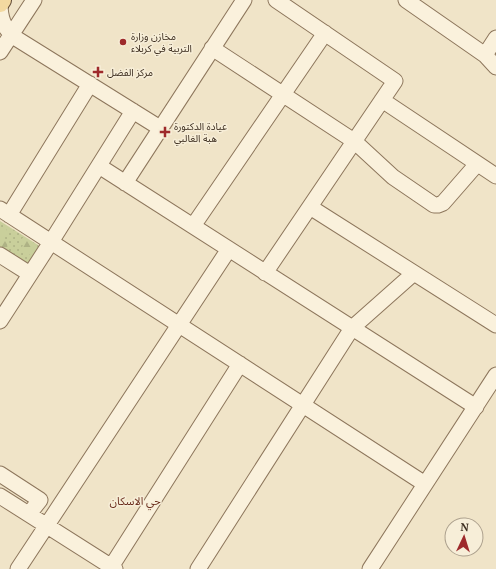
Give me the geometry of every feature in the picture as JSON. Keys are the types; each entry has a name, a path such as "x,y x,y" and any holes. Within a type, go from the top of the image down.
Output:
{"street":[{"path":"0,52 34,0"},
{"path":"125,183 244,0"},
{"path":"265,272 395,81 276,0"},
{"path":"406,0 491,57 496,67"},
{"path":"0,3 1,18 11,34 160,128"},
{"path":"193,226 325,33"},
{"path":"491,57 496,38"},
{"path":"212,48 354,141 394,177 434,205 443,203 477,164"},
{"path":"90,84 4,212 425,484"},
{"path":"382,100 496,176"},
{"path":"0,321 133,111"},
{"path":"99,166 476,407"},
{"path":"310,207 496,325"},
{"path":"18,569 229,249"},
{"path":"0,255 30,274"},
{"path":"198,569 352,328 414,273"},
{"path":"0,496 113,568 240,364"},
{"path":"370,569 496,376"},
{"path":"0,474 40,500 29,514"}],"green space":[{"path":"0,221 38,245 40,248 29,266 0,250"},
{"path":"0,227 6,227 7,231 3,239 7,243 7,249 4,250 0,248"},
{"path":"24,237 36,247 38,252 34,258 21,249 23,245 20,240"}],"place":[{"name":"مخازن وزارة التربية في كربلاء","path":"123,42"},
{"name":"مركز الفضل","path":"98,72"},
{"name":"عيادة الدكتورة هبة الغالبي","path":"165,132"}],"district":[{"name":"حي الاسكان","path":"135,501"}]}
